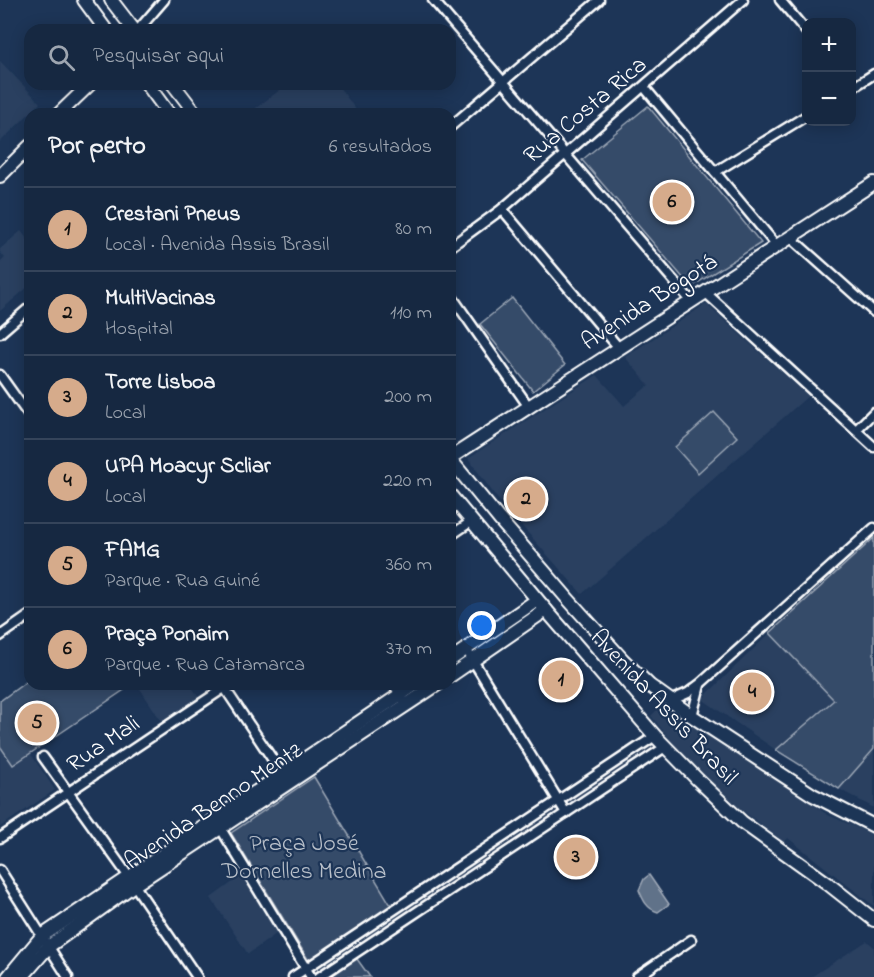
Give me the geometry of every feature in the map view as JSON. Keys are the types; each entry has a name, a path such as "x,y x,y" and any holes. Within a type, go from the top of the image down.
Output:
{"main road":[{"path":"84,0 102,24"},
{"path":"111,0 131,24"},
{"path":"65,108 84,90"},
{"path":"151,90 165,108"},
{"path":"178,90 191,108"},
{"path":"0,176 24,152"},
{"name":"Avenida Bogotá","path":"456,455 874,183"},
{"name":"Avenida Assis Brasil","path":"456,466 499,519 623,660 670,701 813,795 874,826"},
{"name":"Avenida Assis Brasil","path":"456,502 537,600 665,747 742,822 874,920"},
{"path":"456,656 537,600"},
{"path":"456,672 546,610"},
{"name":"Avenida Benno Mentz","path":"8,977 45,941 327,751 400,694 415,690"},
{"name":"Avenida Benno Mentz","path":"22,977 45,941"}],"street":[{"path":"142,24 164,0"},
{"path":"433,0 453,24"},
{"path":"456,122 599,0"},
{"name":"Rua Costa Rica","path":"456,243 502,209 743,0"},
{"path":"780,0 802,25"},
{"path":"456,27 691,301"},
{"path":"856,83 874,74"},
{"path":"644,87 776,245"},
{"path":"715,172 802,119"},
{"path":"502,209 619,348"},
{"path":"790,237 874,312"},
{"path":"705,292 874,447"},
{"path":"456,303 529,407"},
{"path":"0,333 24,312"},
{"path":"0,375 24,409"},
{"path":"856,430 874,412"},
{"path":"456,532 472,521"},
{"path":"670,701 688,693 700,684 874,528"},
{"path":"0,636 24,619"},
{"path":"466,649 566,813"},
{"path":"692,716 700,684"},
{"name":"Rua Mali","path":"0,838 219,690"},
{"path":"229,690 285,778"},
{"path":"294,977 655,736"},
{"path":"319,977 665,747"},
{"path":"43,757 197,977"},
{"path":"608,769 616,780"},
{"path":"218,824 311,977"},
{"path":"0,870 68,977"},
{"path":"434,884 441,896"},
{"path":"639,976 691,940"}],"shaded area":[{"path":"0,61 24,86 24,90 28,90 40,103 35,108 24,108 24,119 0,142"},
{"path":"280,90 341,90 355,108 256,108"},
{"path":"21,231 24,235 24,290 0,311 0,263 5,258 0,249"},
{"path":"706,304 808,396 582,594 497,498 468,458 597,375 624,406 649,385 625,357"},
{"path":"770,633 834,700 776,750 702,699"},
{"path":"141,690 194,690 199,698 162,722"},
{"path":"661,701 828,815 874,835 874,906 788,838 784,842 738,807 682,754 651,716"},
{"path":"0,746 13,764 30,753 55,790 0,827"},
{"path":"874,749 874,808 839,789"},
{"path":"244,874 280,931 248,954 211,898"},
{"path":"649,875 669,904 658,912 648,906 639,890 644,879"},
{"path":"867,941 874,947 874,977 811,977"}],"green space":[{"path":"648,106 761,243 691,287 582,160"},
{"path":"512,298 565,365 533,391 480,324"},
{"path":"714,412 737,437 698,473 675,447"},
{"path":"874,538 874,749 839,789 776,750 834,700 770,633"},
{"path":"24,683 24,690 124,690 13,765 0,746 0,701"},
{"name":"Praça José Dornelles Medina","path":"314,777 392,907 311,964 231,833"},
{"path":"357,959 370,977 330,977"}],"place":[{"name":"Praça Ponaim","path":"672,202"},
{"name":"MultiVacinas","path":"526,499"},
{"name":"Crestani Pneus","path":"561,680"},
{"name":"UPA Moacyr Scliar","path":"752,692"},
{"name":"FAMG","path":"37,723"},
{"name":"Torre Lisboa","path":"576,857"}]}
